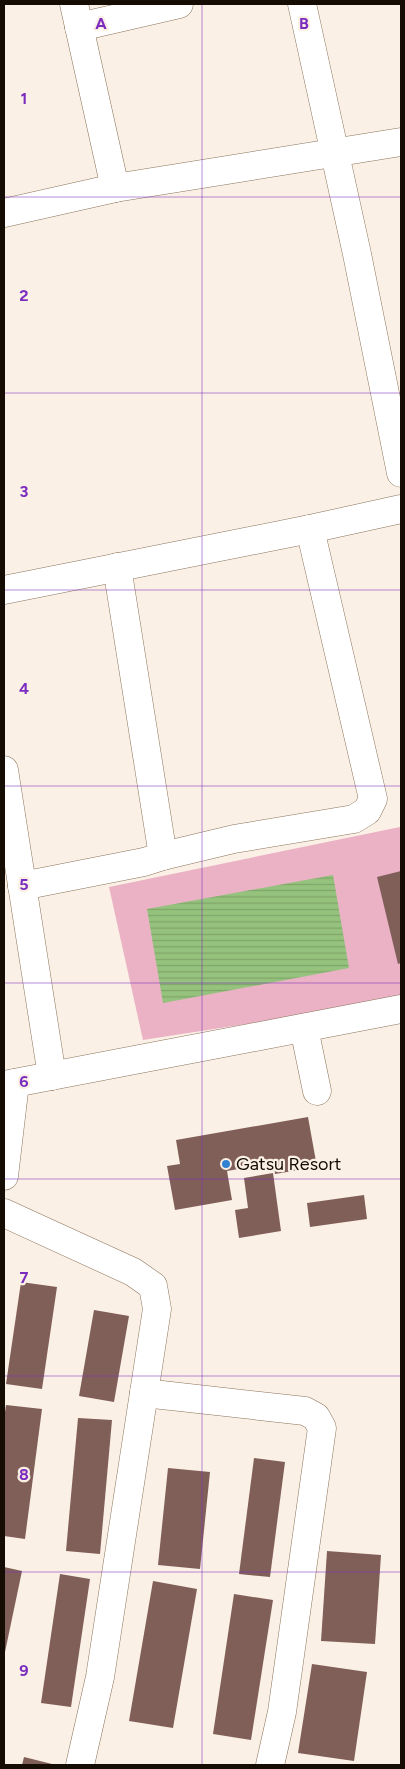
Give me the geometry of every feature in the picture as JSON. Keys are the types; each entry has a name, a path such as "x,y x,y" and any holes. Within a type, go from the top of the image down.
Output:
{"lane":[{"path":"115,188 77,16 179,4"},
{"path":"302,4 357,254 401,473"},
{"path":"4,213 115,188 401,142"},
{"path":"4,590 310,529 401,508"},
{"path":"22,886 144,862 234,839 354,819 367,811 373,799 310,529"},
{"path":"117,568 163,856"},
{"path":"4,770 52,1076"},
{"path":"4,1176 10,1084 401,1009"},
{"path":"304,1028 318,1091"},
{"path":"4,1213 133,1272 152,1286 156,1309 100,1677 80,1765"},
{"path":"144,1393 305,1411 316,1417 322,1428 282,1712 270,1765"}],"shaded area":[{"path":"400,827 401,1000 143,1040 109,887"},
{"path":"333,875 349,968 163,1003 147,909"}],"building":[{"path":"401,871 401,963 398,964 377,877"},
{"name":"Gatsu Resort","path":"308,1117 317,1167 275,1174 274,1163 227,1171 232,1200 175,1210 167,1166 180,1164 176,1140"},
{"path":"273,1173 281,1231 239,1238 235,1210 248,1208 244,1178"},
{"path":"364,1195 367,1219 310,1227 307,1203"},
{"path":"21,1282 57,1287 42,1389 6,1384"},
{"path":"94,1310 129,1316 114,1402 79,1396"},
{"path":"6,1405 42,1409 25,1539 4,1536 4,1419"},
{"path":"78,1418 112,1420 100,1554 66,1551"},
{"path":"254,1458 285,1462 270,1577 239,1574"},
{"path":"168,1468 210,1472 200,1569 158,1565"},
{"path":"327,1551 381,1555 375,1644 321,1641"},
{"path":"4,1567 22,1571 5,1652 4,1652"},
{"path":"60,1574 90,1579 71,1707 41,1703"},
{"path":"153,1581 197,1589 173,1728 129,1721"},
{"path":"234,1594 273,1600 251,1740 213,1734"},
{"path":"312,1664 367,1672 354,1761 298,1753"},
{"path":"24,1757 52,1764 22,1765"}],"place":[{"name":"Gatsu Resort","path":"226,1164"}]}
